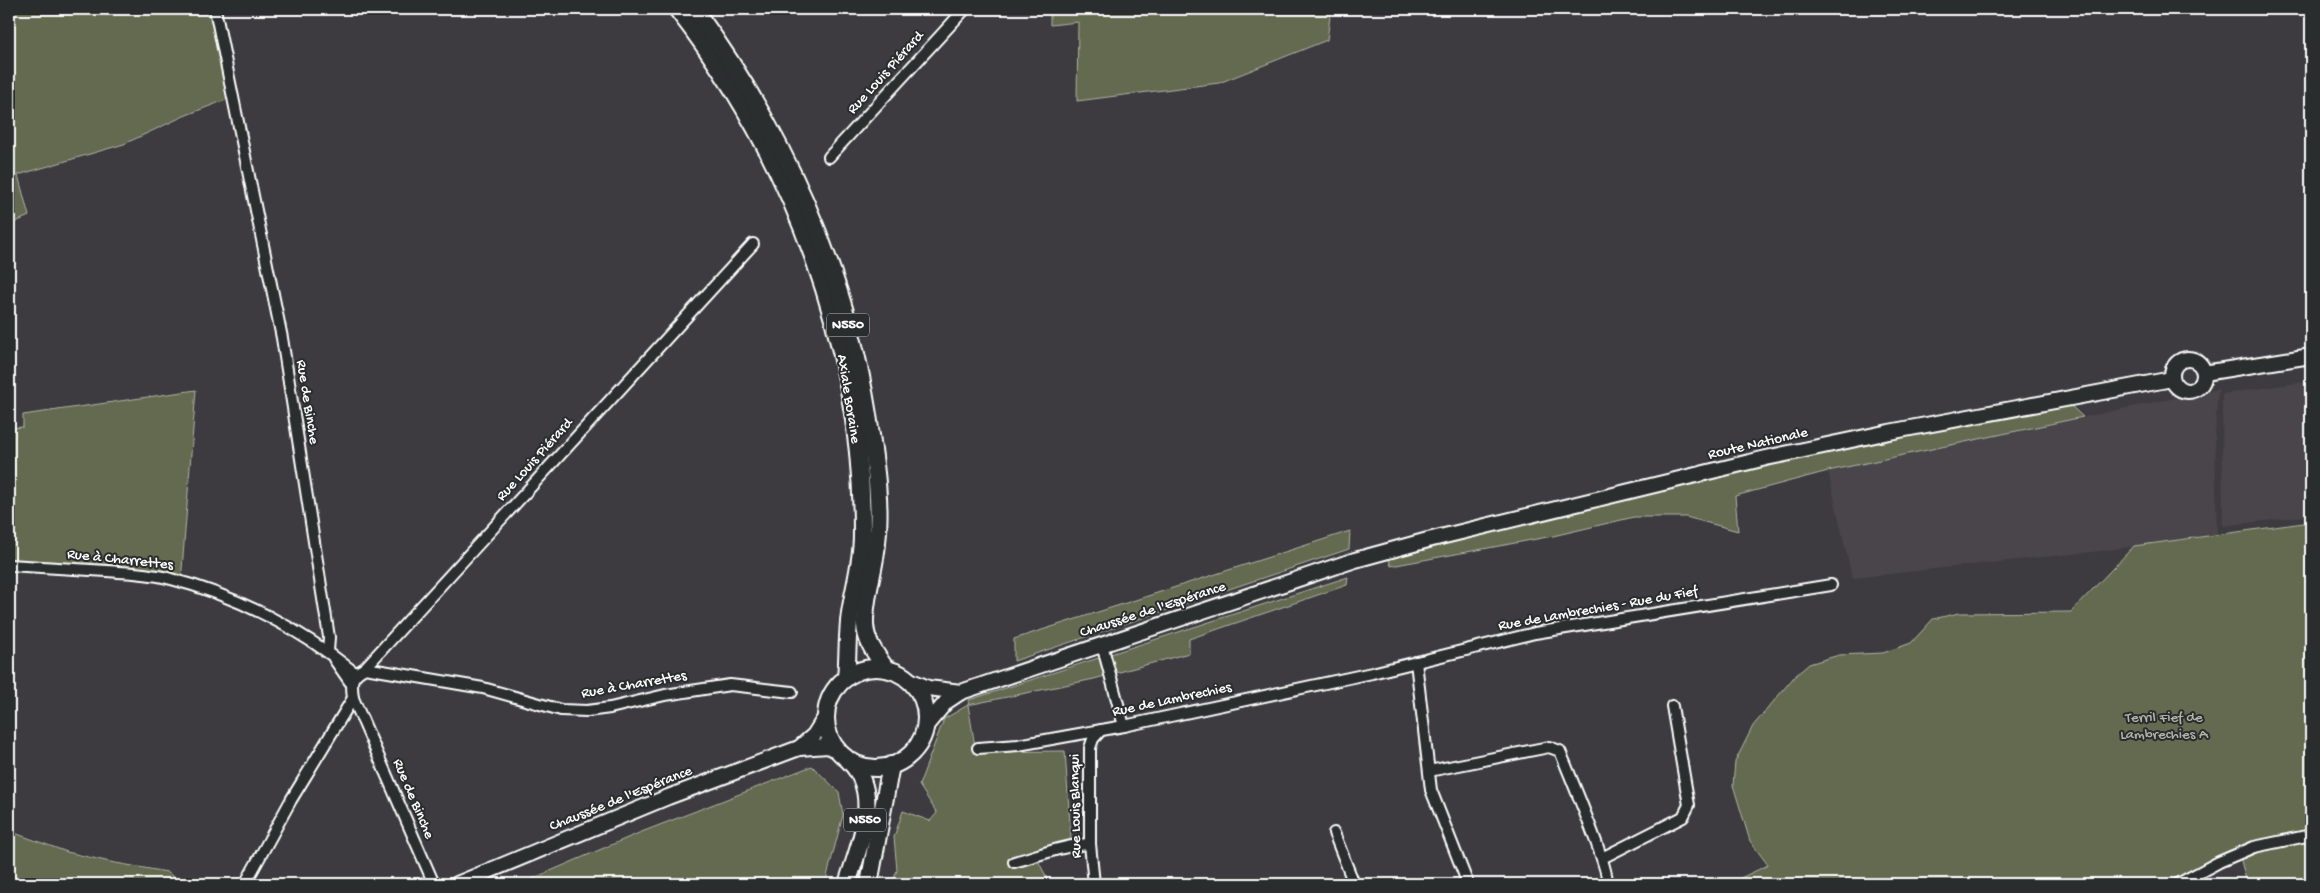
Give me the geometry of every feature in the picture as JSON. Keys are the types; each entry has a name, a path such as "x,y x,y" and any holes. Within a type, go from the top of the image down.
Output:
{"highway":[{"name":"Axiale Boraine","path":"676,9 748,113 774,160 819,274 833,317 853,422 860,481 862,536 861,559 850,620 846,678"},
{"name":"Axiale Boraine","path":"694,9 767,122 789,164 822,245 843,306 856,355 868,415 878,508 878,541 865,626 869,645 886,669"},
{"name":"N550","path":"844,756 867,767 892,765 907,757 915,749 925,727 924,703 915,687 907,679 886,669 866,668 846,678 832,694 826,716 828,733 844,756 859,771 863,780 867,810 847,884"},
{"name":"N550","path":"869,884 892,765"}],"main road":[{"path":"2204,373 2311,356"},
{"path":"2187,359 2196,361 2204,373 2198,387 2188,391 2178,387 2172,378 2175,365 2187,359"},
{"name":"Route Nationale","path":"1355,560 1428,540 1766,458 1889,432 2172,378"},
{"name":"Chaussée de l'Espérance","path":"961,692 1355,560"},
{"path":"907,679 928,688 961,692"},
{"path":"925,727 941,706 961,692"},
{"path":"799,748 814,735 826,716"},
{"path":"799,748 828,746 844,756"},
{"name":"Chaussée de l'Espérance","path":"457,884 668,798 799,748"}],"street":[{"name":"Rue de Binche","path":"215,9 282,338 330,653"},
{"name":"Rue Louis Piérard","path":"829,157 965,9"},
{"name":"Rue Louis Piérard","path":"353,677 365,668 753,244"},
{"name":"Rue à Charrettes","path":"9,565 135,573 170,578 261,612 330,653"},
{"name":"Rue de Lambrechies - Rue du Fief","path":"1372,673 1536,633 1832,585"},
{"path":"1099,645 1104,652 1124,726"},
{"path":"245,884 313,763 353,698 353,677 335,662 330,653"},
{"path":"1416,662 1431,790 1468,884"},
{"name":"Rue à Charrettes","path":"365,668 483,688 561,710 587,711 610,708 665,695 730,685 792,692"},
{"name":"Rue de Lambrechies","path":"978,748 1026,744 1124,726 1372,673"},
{"name":"Rue de Binche","path":"353,698 434,884"},
{"path":"1602,858 1683,817 1689,805 1672,706"},
{"name":"Rue Louis Blanqui","path":"1094,884 1090,844 1090,748 1093,739 1101,730"},
{"path":"1429,771 1549,747 1555,748 1560,752 1602,858 1609,878 1607,884"},
{"path":"1334,833 1354,884"},
{"path":"2178,884 2232,856 2254,847 2311,835"},
{"path":"1014,862 1068,846 1090,844"}],"shaded area":[{"path":"2311,381 2311,515 2223,526 2222,394"},
{"path":"2218,389 2215,436 2217,535 2100,551 1852,578 1828,471"}],"green space":[{"path":"9,9 215,9 233,97 184,116 124,144 18,175 29,216 9,225"},
{"path":"1050,9 1331,9 1327,40 1219,83 1077,101 1078,22 1050,25"},
{"path":"196,390 181,582 9,565 9,428 23,427 23,415"},
{"path":"2069,404 2083,417 1828,471 1735,496 1738,531 1686,517 1634,517 1553,536 1391,566 1389,559 1612,501 1744,470"},
{"name":"Terril Fief de Lambrechies A","path":"2311,522 2311,884 2247,884 2239,853 2178,884 1728,884 1768,865 1750,841 1733,785 1735,762 1753,726 1794,677 1809,664 1839,655 1883,653 1911,643 1933,619 1959,613 2071,612 2134,546"},
{"path":"1350,531 1349,549 1014,661 1014,639"},
{"path":"1348,577 1347,585 1189,639 1189,653 1094,679 968,705 969,700"},
{"path":"968,705 976,752 1065,751 1071,839 1033,851 1050,884 892,884 897,870 894,837 903,811 930,821 937,813 919,785 944,719"},
{"path":"812,766 839,792 843,815 825,884 520,884 639,833"},
{"path":"876,802 862,884 852,884 861,859"},
{"path":"9,831 67,852 167,872 175,878 177,884 64,884 34,879 19,884 9,884"}]}
